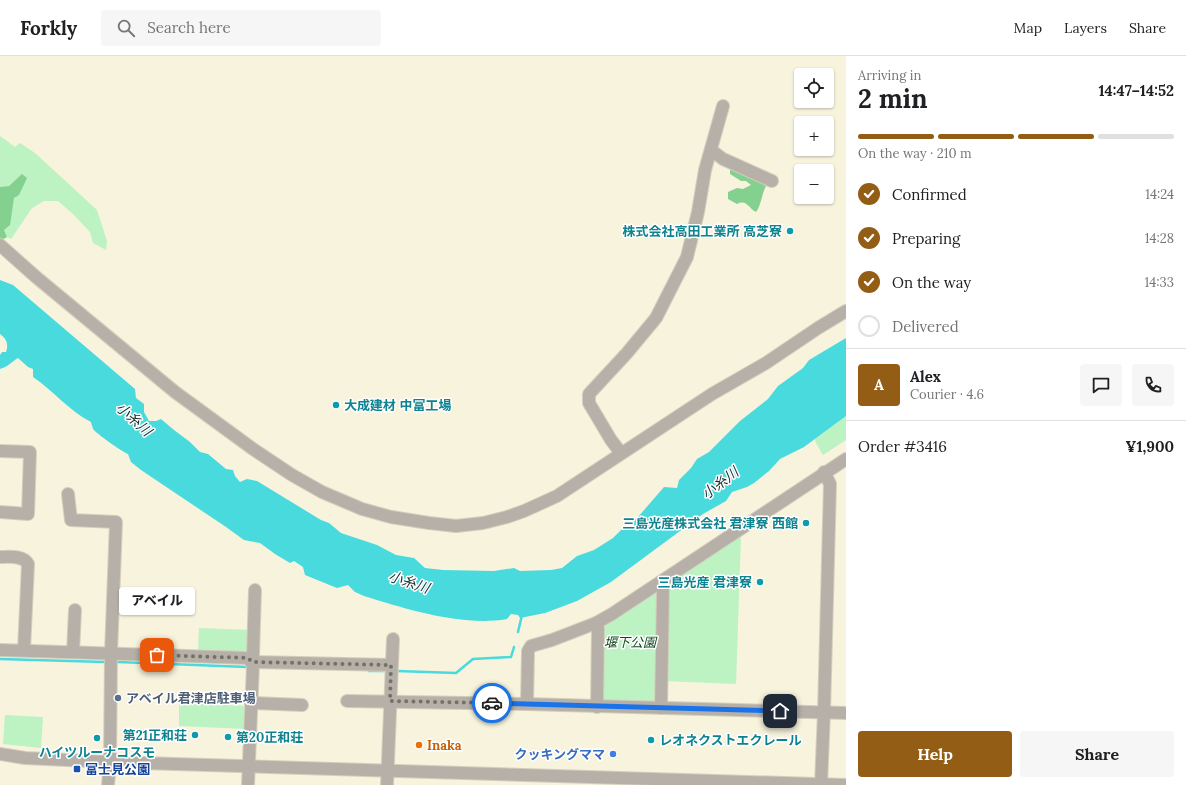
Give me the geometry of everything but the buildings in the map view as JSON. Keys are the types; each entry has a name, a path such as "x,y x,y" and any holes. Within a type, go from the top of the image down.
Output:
{"street":[{"path":"621,453 611,440 589,403 589,394 627,353 656,318 687,257 711,150 724,106"},
{"path":"711,150 723,159 772,180"},
{"path":"0,245 36,277 164,383 230,433 292,475 322,492 362,510 391,517 456,526 483,523 524,511 556,496 712,394 766,363 846,311"},
{"path":"0,451 30,452 28,514 0,512"},
{"path":"527,704 528,651 531,646 552,640 596,623 661,582 824,472 846,459"},
{"path":"821,785 830,484 824,472"},
{"path":"68,494 71,520 116,522 111,653 110,762 108,785"},
{"path":"0,557 21,558 26,560 28,564 24,650"},
{"path":"661,582 663,587 661,708"},
{"path":"248,785 255,590"},
{"path":"73,652 74,610"},
{"path":"596,623 598,629 597,707"},
{"path":"387,785 392,640"},
{"path":"0,650 248,658 252,662 391,665"},
{"path":"348,701 527,704 824,712 846,714"},
{"path":"251,703 302,704"},
{"path":"0,754 25,758 110,762 846,785"}],"green space":[{"path":"0,136 15,147 20,143 35,153 97,210 107,241 106,250 93,243 90,232 58,201 44,201 32,208 11,239 7,237 4,230 22,175 9,186 0,187"},
{"path":"730,168 764,181 766,186 756,212 745,203 737,204 728,199 728,192 737,188 743,189 751,185 746,181 741,181 730,174"},
{"path":"22,174 27,178 19,195 14,198 10,225 4,230 7,237 2,240 0,238 0,187 9,186"},
{"path":"846,416 846,440 823,455 815,439"},
{"path":"741,535 736,684 664,681 667,586 669,582"},
{"name":"堰下公園","path":"654,590 658,591 655,704 601,702 602,626"},
{"path":"199,628 251,630 249,653 198,651"},
{"path":"179,703 247,706 246,729 179,726"},
{"path":"5,715 43,717 41,748 3,744"}],"water":[{"name":"小糸川","path":"0,280 13,285 135,389 136,398 144,404 144,412 149,421 161,419 200,452 208,454 226,469 233,470 235,476 240,482 247,479 257,481 321,520 329,523 341,533 377,545 396,555 414,558 425,568 443,570 494,571 514,568 520,571 551,570 562,568 577,556 594,550 613,538 638,517 664,487 677,488 679,480 691,468 697,459 709,452 740,421 768,399 778,386 803,368 809,360 846,338 846,416 804,447 780,459 769,471 754,483 732,492 726,501 703,514 611,582 577,601 545,613 520,618 518,615 511,614 507,619 490,621 453,619 416,611 364,596 355,592 348,585 337,588 305,575 303,567 294,561 290,563 260,543 244,540 141,470 131,462 128,454 95,431 91,422 69,407 33,377 33,369 28,367 18,358 0,369 0,355 2,352 6,352 7,344 4,337 0,334"}],"waterway":[{"path":"518,632 522,615"},
{"path":"397,671 456,673 473,659 511,657 514,647"},
{"path":"0,659 105,662"},
{"path":"118,662 247,667"},
{"path":"369,671 385,671"}],"way so far":[{"path":"157,655 248,658 252,662 391,665 390,701 492,703"}],"place":[{"name":"株式会社高田工業所 高芝寮","path":"790,231"},
{"name":"大成建材 中富工場","path":"336,405"},
{"name":"三島光産株式会社 君津寮 西館","path":"806,523"},
{"name":"三島光産 君津寮","path":"760,582"},
{"name":"アベイル","path":"157,655"},
{"name":"アベイル君津店駐車場","path":"118,698"},
{"name":"第21正和荘","path":"195,735"},
{"name":"第20正和荘","path":"228,737"},
{"name":"ハイツルーナコスモ","path":"97,738"},
{"name":"レオネクストエクレール","path":"651,740"},
{"name":"Inaka","path":"419,745"},
{"name":"クッキングママ","path":"613,754"},
{"name":"富士見公園","path":"77,769"}],"route":[{"path":"492,703 780,711"}]}
